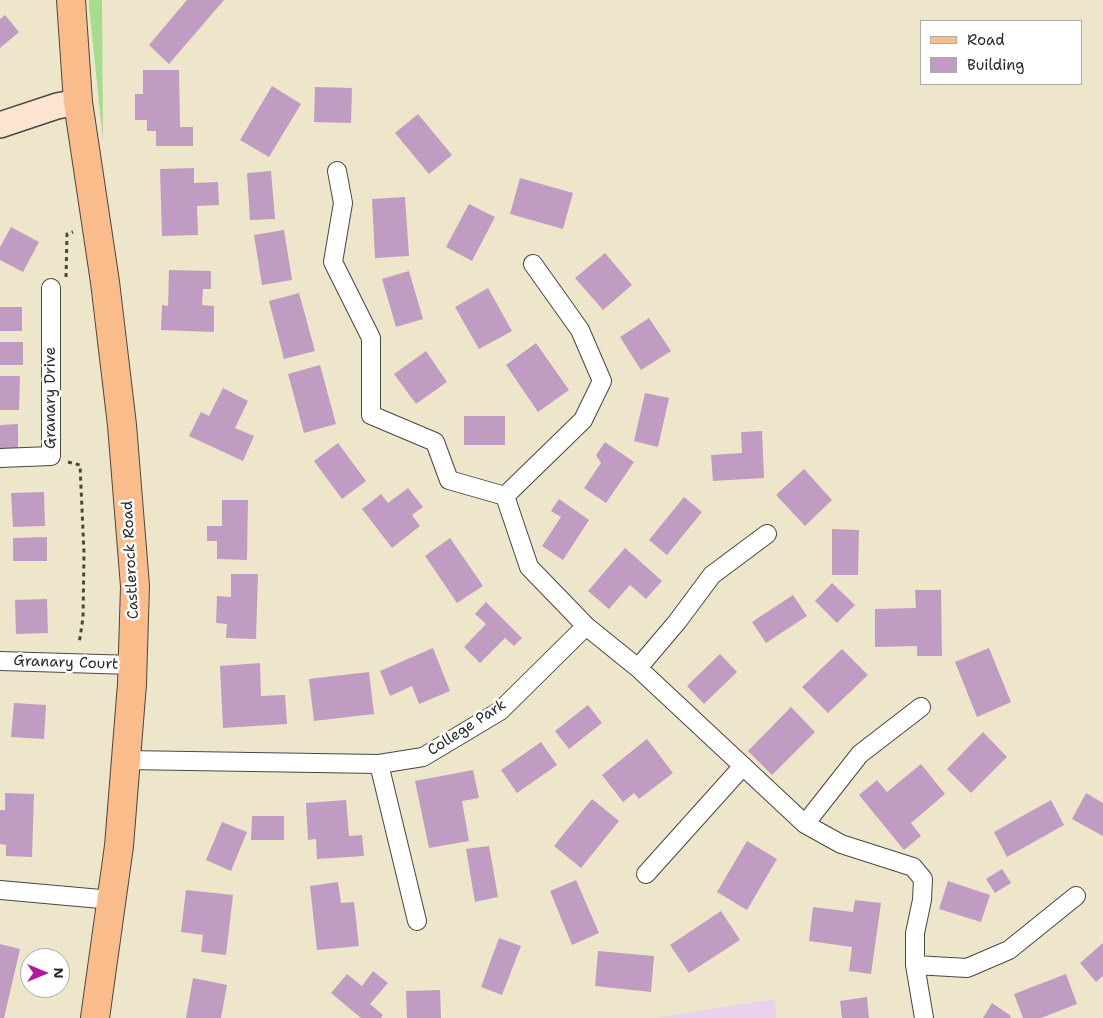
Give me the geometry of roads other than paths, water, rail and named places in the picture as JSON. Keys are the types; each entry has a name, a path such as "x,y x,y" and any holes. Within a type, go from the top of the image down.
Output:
{"main road":[{"name":"Castlerock Road","path":"70,0 78,102 105,282 122,425 135,586 133,665 119,846 95,1018"},
{"path":"0,125 57,106 78,102"}],"street":[{"path":"337,171 343,203 333,262 371,338 371,415 435,442 449,480 506,496"},
{"path":"506,496 583,420 602,381 580,330 533,264"},
{"name":"Granary Drive","path":"0,458 51,456 51,288"},
{"path":"506,496 529,567 586,626 638,668 805,824 841,844 913,867 923,879 922,900 915,933 915,965 924,1018"},
{"path":"638,668 712,575 767,534"},
{"name":"College Park","path":"126,760 379,764 423,757 500,711 586,626"},
{"name":"Granary Court","path":"0,661 133,665"},
{"path":"805,824 860,754 921,707"},
{"path":"379,764 417,921"},
{"path":"646,874 743,766"},
{"path":"0,890 112,900"},
{"path":"915,965 967,968 975,965 1009,950 1076,896"}]}
